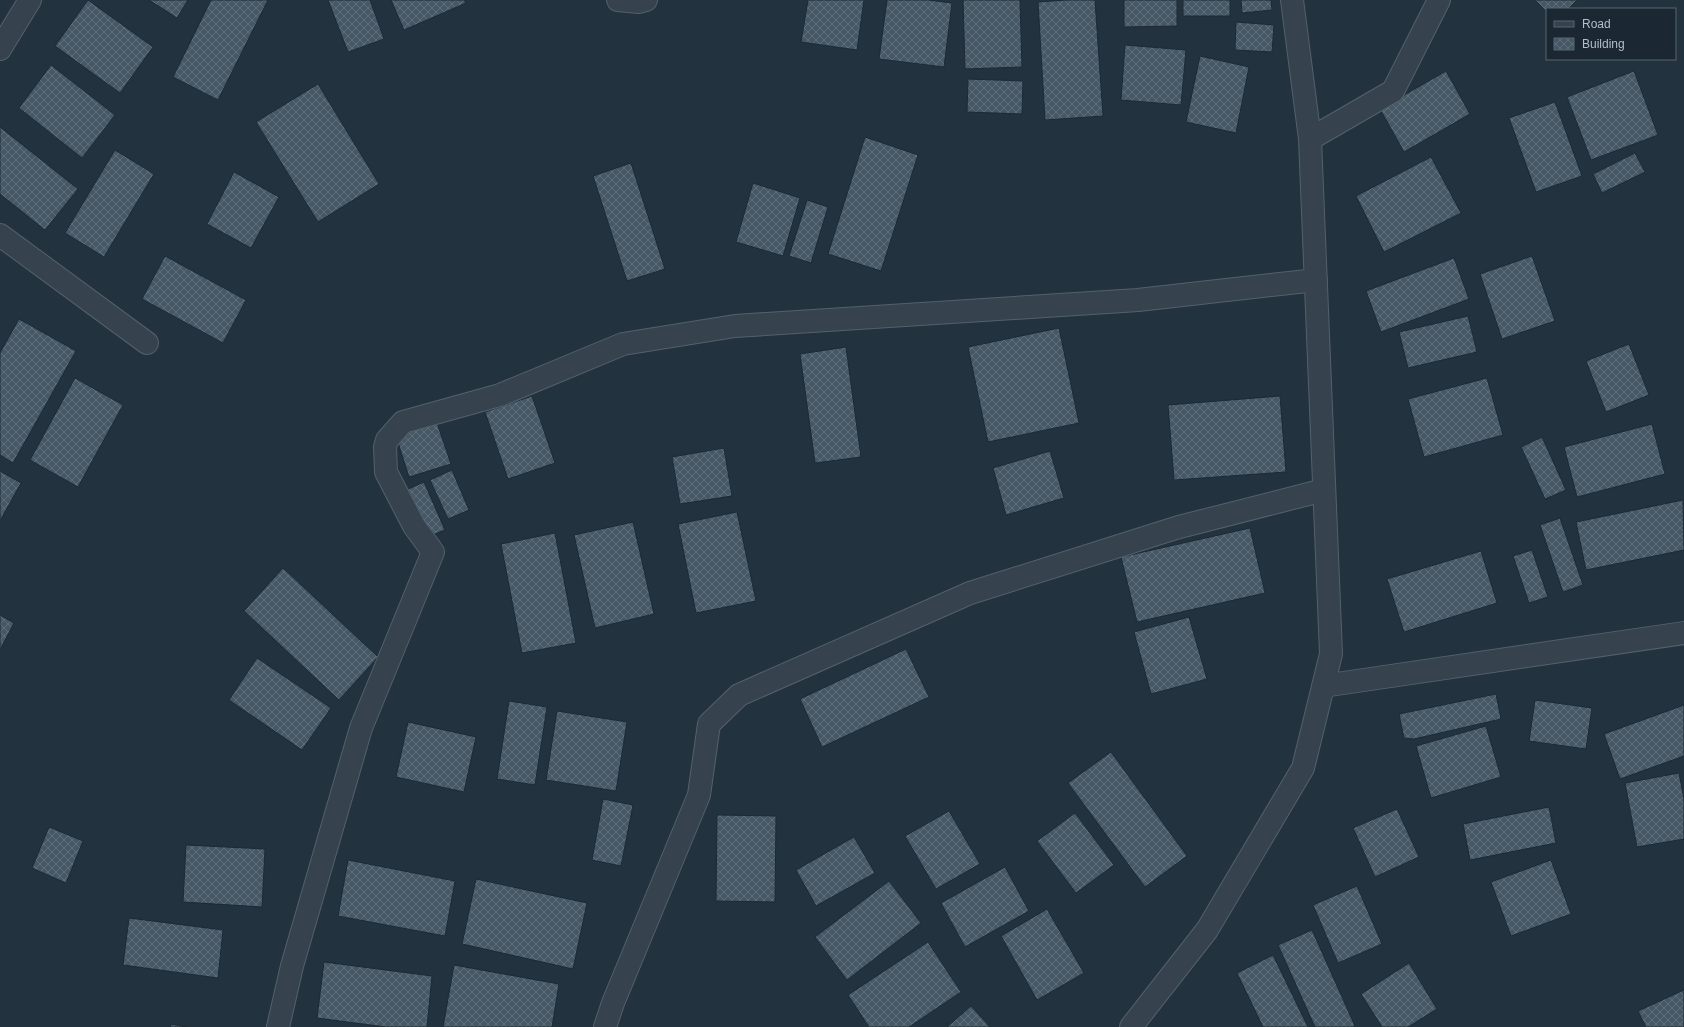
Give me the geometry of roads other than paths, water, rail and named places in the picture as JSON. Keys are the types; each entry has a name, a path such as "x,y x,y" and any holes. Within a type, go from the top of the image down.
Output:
{"street":[{"path":"0,49 30,0"},
{"path":"618,0 639,2 646,0"},
{"path":"1131,1027 1207,930 1302,768 1331,654 1310,139 1292,0"},
{"path":"1310,139 1393,91 1439,0"},
{"path":"0,236 147,343"},
{"path":"278,1027 292,966 361,728 433,552 414,526 386,472 385,447 387,440 403,422 500,395 623,344 743,326 1138,300 1316,280"},
{"path":"605,1027 613,1004 699,795 709,724 739,695 970,593 1179,527 1324,490"},
{"path":"1323,686 1684,633"}]}
